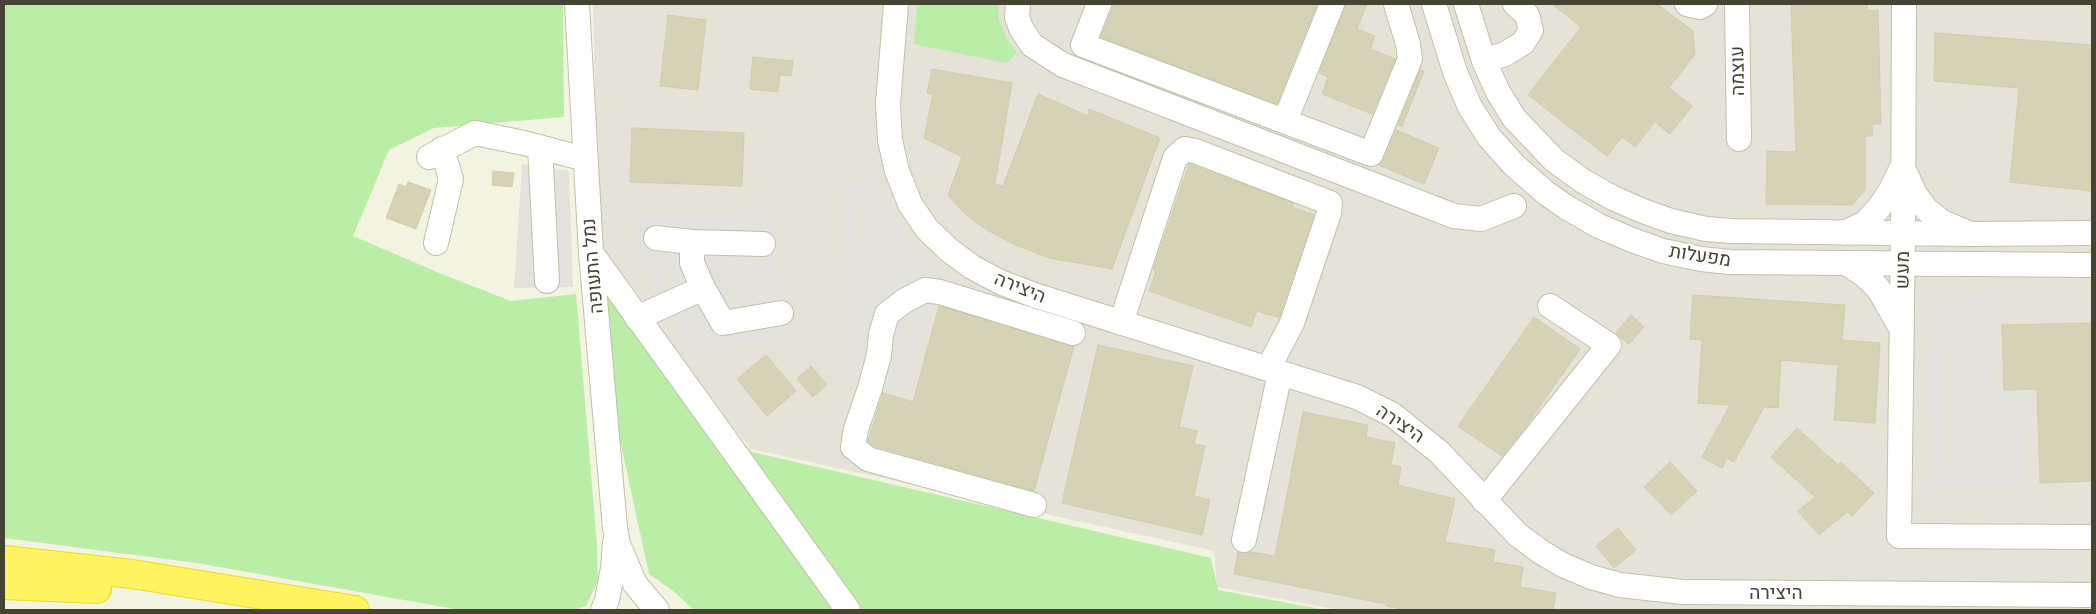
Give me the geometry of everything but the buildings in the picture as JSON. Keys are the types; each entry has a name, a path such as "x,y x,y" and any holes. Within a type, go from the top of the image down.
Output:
{"highway":[{"path":"4,560 78,578 264,610"},
{"path":"4,585 78,578 152,577 355,610"}],"street":[{"name":"נמל התעופה","path":"577,4 591,253 615,528 618,544 635,584 657,610"},
{"name":"היצירה","path":"896,4 888,104 890,140 897,171 910,204 927,229 949,250 972,267 1000,282 1034,295 1357,396 1393,415 1439,452 1518,535 1563,565 1591,577 1620,586 1683,592 2023,602 2092,595"},
{"path":"1018,4 1017,17 1021,28 1032,45 1063,65 1454,216 1481,219 1514,206"},
{"path":"1099,4 1083,45 1371,154 1410,58 1408,44 1396,4"},
{"path":"1285,121 1332,4"},
{"name":"מפעלות","path":"1434,4 1455,72 1470,107 1489,137 1534,184 1566,207 1599,226 1632,240 1663,251 1701,259 1730,262 2092,265"},
{"name":"מפעלות","path":"1466,4 1484,61 1498,92 1514,118 1554,160 1583,181 1643,212 1706,228 1764,233 2092,233"},
{"path":"1484,61 1505,54 1523,43 1531,30 1527,15 1515,4"},
{"path":"1687,4 1700,6 1705,4"},
{"name":"עוצמה","path":"1737,4 1739,139"},
{"name":"מעש","path":"1904,4 1899,536 2092,537"},
{"path":"436,243 451,179 435,153 475,133 497,136 585,160"},
{"path":"540,147 547,281"},
{"path":"1121,322 1175,158 1185,149 1195,151 1330,203 1329,213 1274,371 1244,540"},
{"path":"1844,233 1865,223 1879,208 1891,190 1903,165"},
{"path":"1903,165 1915,194 1926,209 1942,222 1972,234"},
{"path":"656,238 692,242 763,244"},
{"path":"692,242 692,263 703,288 723,323 781,312"},
{"path":"591,253 848,610"},
{"path":"1847,264 1863,274 1878,288 1902,329"},
{"path":"956,297 972,267"},
{"path":"637,318 703,288"},
{"path":"1034,505 868,460 853,447 856,429 879,355 881,334 887,314 904,301 924,290 940,292 1073,333"},
{"path":"1484,501 1609,346 1550,306"},
{"name":"נמל התעופה","path":"603,610 607,600 613,568 615,528"}],"shaded area":[{"path":"593,4 2092,4 2092,610 1339,610 1217,587 1214,551 751,449 599,265"},
{"path":"522,164 569,171 573,287 514,288"},
{"path":"869,175 920,261 941,277 905,396 852,376 838,191"},
{"path":"774,212 783,337 700,357 644,279 631,213"},
{"path":"1977,291 1997,291 1994,394 2028,395 2025,485 1924,488 1931,335 1942,313 1955,301"}],"green space":[{"path":"4,4 563,4 564,117 434,128 389,150 353,236 511,301 576,294 597,546 598,580 586,606 573,610 460,610 197,563 4,538"},
{"path":"917,4 998,4 999,20 1008,41 1017,53 1006,63 914,44"},
{"path":"600,275 752,452 1211,558 1218,590 1326,610 694,610 673,591 649,574 611,399"}]}
